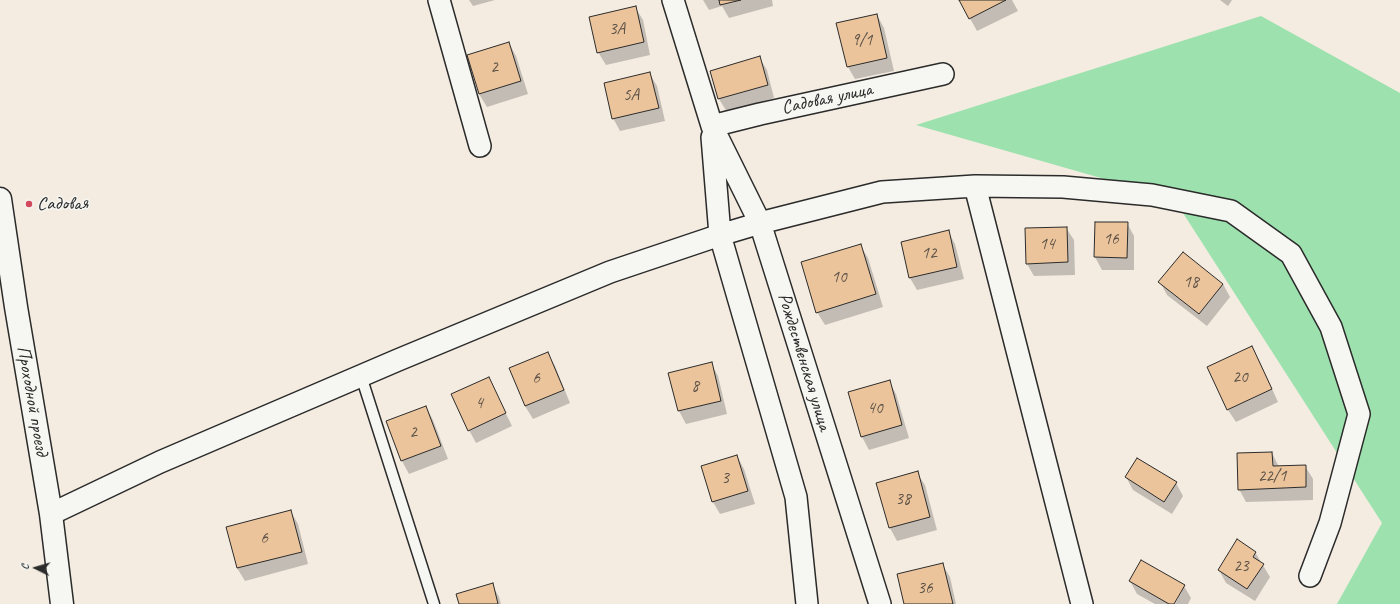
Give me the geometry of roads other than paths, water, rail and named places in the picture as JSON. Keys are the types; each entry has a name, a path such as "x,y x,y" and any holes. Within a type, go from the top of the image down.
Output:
{"street":[{"path":"439,0 480,146"},
{"name":"Рождественская улица","path":"673,0 712,126 760,223 880,604"},
{"name":"Садовая улица","path":"712,126 943,74"},
{"name":"Рождественская улица","path":"712,126 720,236 796,497 807,604"},
{"path":"975,186 1082,604"},
{"path":"51,514 160,462 610,272 760,223 882,192 975,186 1063,187 1152,195 1231,211 1291,254 1331,327 1360,414 1330,523 1310,576"},
{"name":"Проходной проезд","path":"0,199 16,307 51,514 62,604"}],"lane":[{"path":"361,376 434,604"}],"place":[{"name":"Садовая","path":"29,204"}]}
